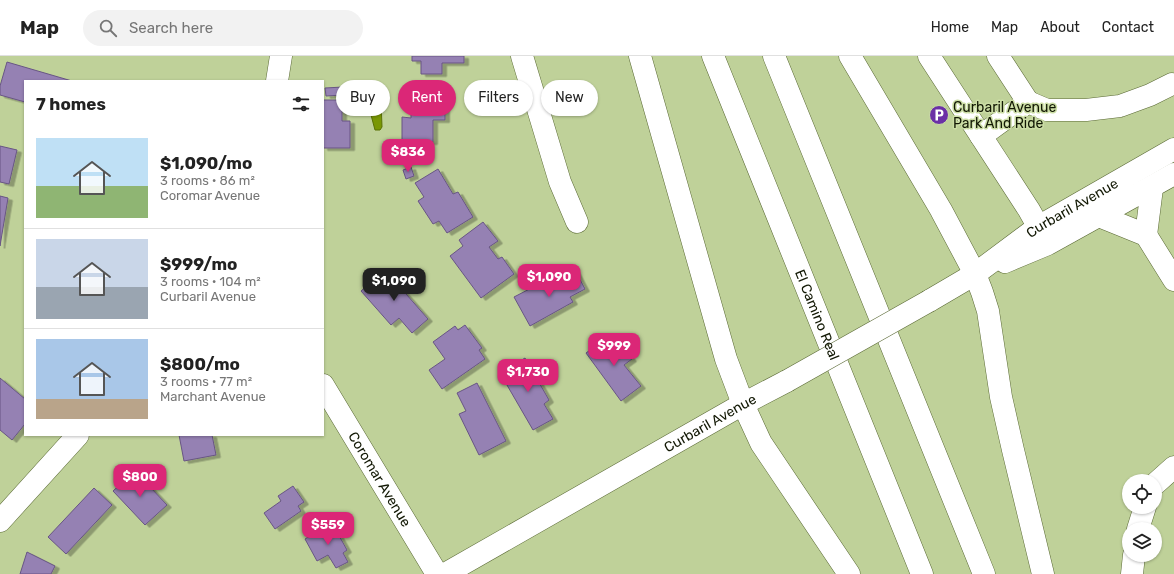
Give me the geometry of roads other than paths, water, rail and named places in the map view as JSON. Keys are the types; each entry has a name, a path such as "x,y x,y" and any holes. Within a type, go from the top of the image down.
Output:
{"main road":[{"path":"277,80 281,56"},
{"path":"522,56 560,182 577,222"},
{"path":"640,56 726,359 742,404 762,443 849,574"},
{"name":"El Camino Real","path":"712,56 922,574"},
{"path":"774,56 984,574"},
{"path":"850,56 941,210 975,274 988,311 1001,397 1043,574"},
{"path":"929,56 1043,235"},
{"path":"998,56 1028,102 1047,110 1086,110 1120,106 1150,95 1172,84"},
{"path":"981,136 1028,102"},
{"name":"Curbaril Avenue","path":"445,574 742,404 786,381 1043,235 1174,149"},
{"name":"Curbaril Avenue","path":"1043,235 1099,216 1152,188 1174,174"},
{"path":"1146,235 1152,188"},
{"path":"1099,216 1146,235 1174,280"},
{"name":"Coromar Avenue","path":"324,387 437,574"},
{"path":"0,521 77,436"},
{"path":"1162,478 1174,467"},
{"path":"1132,574 1133,562"}],"place":[{"name":"Curbaril Avenue Park And Ride","path":"939,115"}]}
